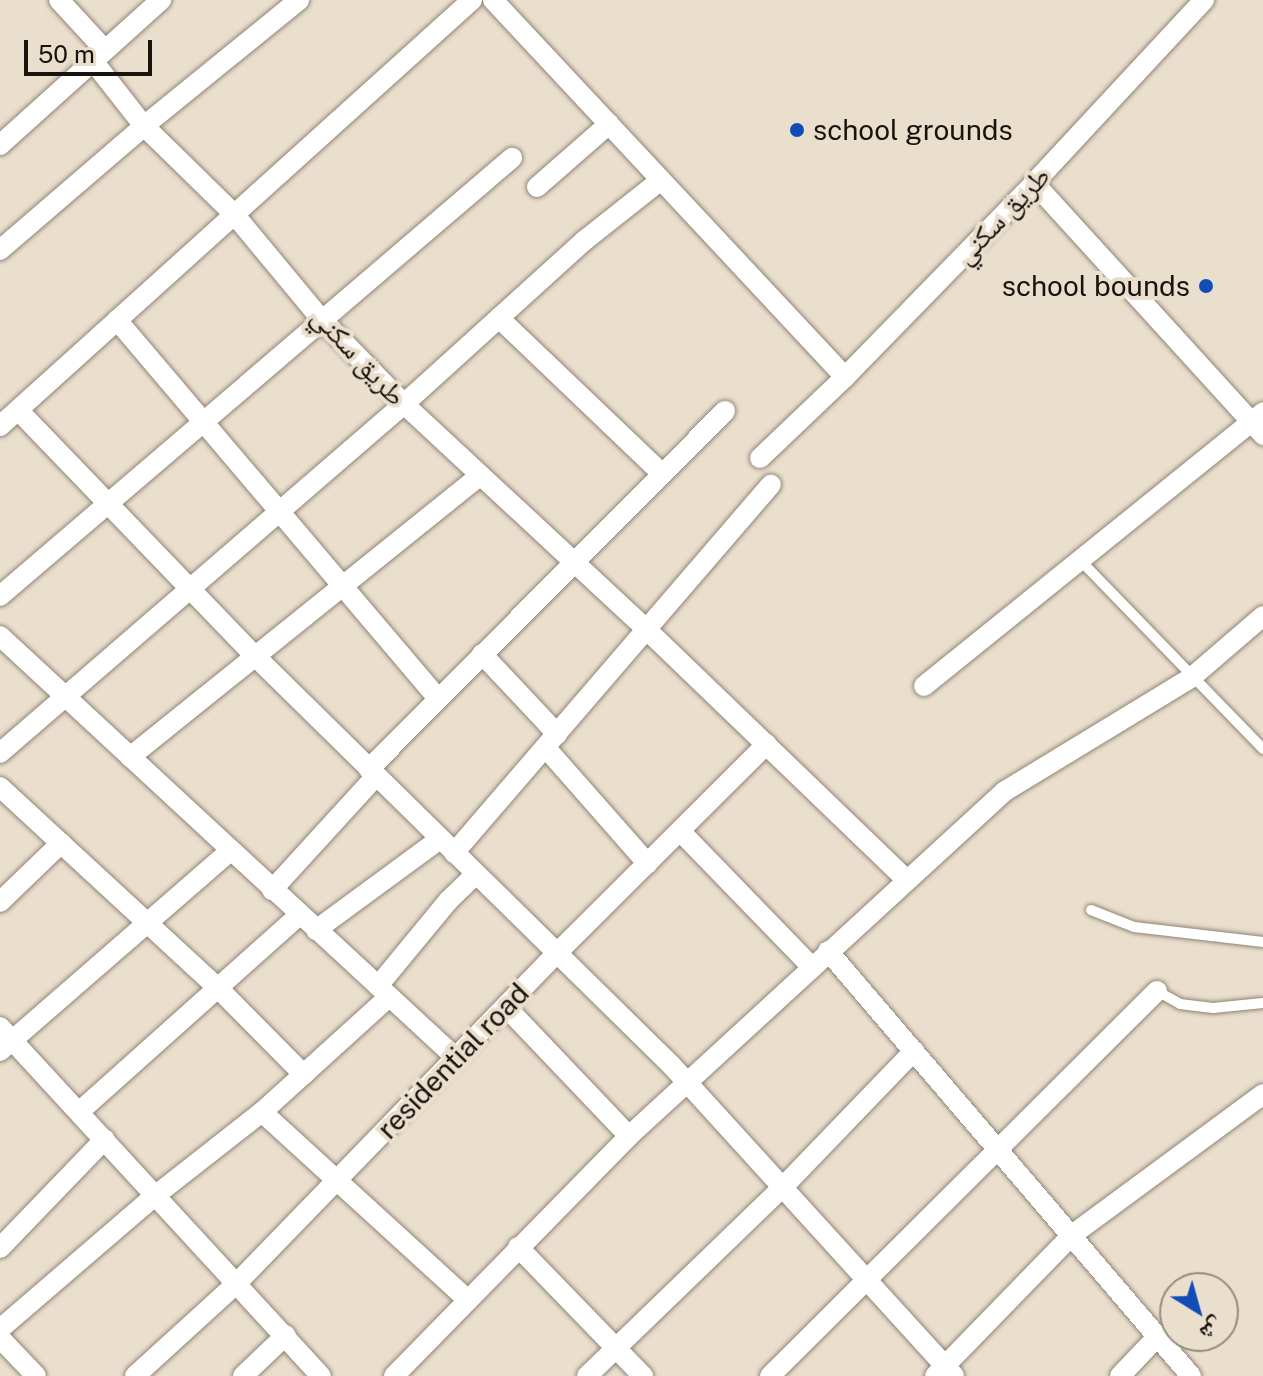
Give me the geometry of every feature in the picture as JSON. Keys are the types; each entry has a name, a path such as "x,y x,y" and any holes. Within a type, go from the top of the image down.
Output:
{"street":[{"name":"طريق سكني","path":"59,0 144,126 234,214 321,319 479,476 647,630 905,878"},
{"path":"0,145 161,0"},
{"path":"0,250 144,126 299,0"},
{"path":"0,426 472,0"},
{"path":"493,0 845,377"},
{"name":"طريق سكني","path":"760,458 845,377 1034,183 1204,0"},
{"path":"537,187 609,124"},
{"path":"0,596 512,158"},
{"path":"0,753 404,404 584,241 661,180"},
{"path":"924,686 1259,424 1034,183"},
{"path":"499,318 660,472"},
{"path":"117,320 438,698"},
{"path":"18,410 188,589 685,1082 867,1280 945,1373 1072,1235 1263,1094"},
{"path":"272,890 438,698 660,472 725,411"},
{"path":"130,757 344,588 479,476"},
{"path":"316,930 447,846 551,741 771,485"},
{"path":"394,1376 629,1136 905,878 1005,791 1191,678 1263,616"},
{"path":"0,636 456,1058"},
{"path":"482,654 648,864"},
{"name":"residential road","path":"135,1376 238,1282 557,953 767,744"},
{"path":"0,787 218,988 304,1075"},
{"path":"680,831 812,967"},
{"path":"0,902 61,843"},
{"path":"230,851 149,923 4,1039 105,1139 321,1376"},
{"path":"0,1329 156,1195 304,1075 383,992 448,901 476,874"},
{"path":"79,1112 299,915"},
{"path":"828,951 1191,1376"},
{"path":"770,1376 1157,991"},
{"path":"506,1007 629,1136"},
{"path":"587,1376 783,1187 914,1051"},
{"path":"262,1112 468,1300"},
{"path":"0,1248 105,1139"},
{"path":"518,1247 643,1376"},
{"path":"243,1376 286,1335"},
{"path":"1120,1376 1158,1336"},
{"path":"0,1338 36,1376"}],"lane":[{"path":"1081,561 1191,678 1216,697 1263,749"},
{"path":"1091,910 1134,927 1263,942"},
{"path":"1157,991 1180,1004 1213,1008 1263,1003"}],"place":[{"name":"school grounds","path":"797,130"},
{"name":"school bounds","path":"1206,286"}]}
